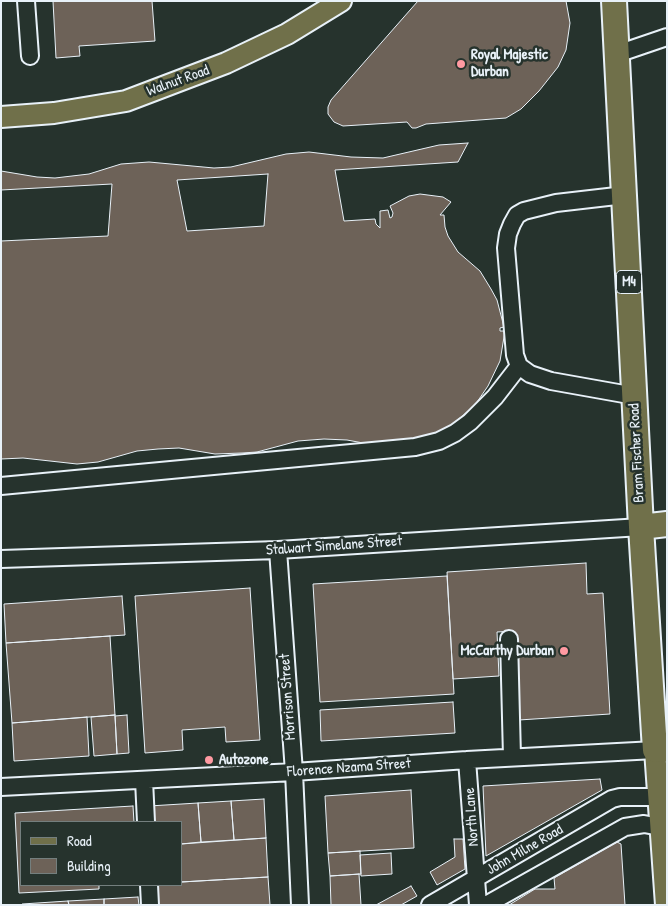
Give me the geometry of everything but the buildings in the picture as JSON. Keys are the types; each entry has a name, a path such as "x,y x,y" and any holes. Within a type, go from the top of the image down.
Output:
{"highway":[{"path":"599,1 617,46"},
{"name":"Bram Fischer Road","path":"614,1 641,526 661,749"},
{"name":"Stalwart Simelane Street","path":"641,526 667,524"}],"main road":[{"name":"Walnut Road","path":"1,117 54,113 126,101 226,63 287,34 341,1"},
{"name":"Bram Fischer Road","path":"661,749 658,797 666,905"}],"street":[{"path":"26,1 30,56"},
{"path":"617,46 667,37"},
{"path":"625,195 556,203 533,208 517,215 508,234 506,248 515,355 519,366 530,374 551,381 634,396"},
{"path":"1,486 415,447 439,441 455,433 470,422 495,397 519,366"},
{"name":"Stalwart Simelane Street","path":"1,559 278,550 641,526"},
{"name":"Morrison Street","path":"278,550 294,772 300,905"},
{"path":"508,638 512,757"},
{"name":"Florence Nzama Street","path":"1,787 294,772 661,749"},
{"name":"North Lane","path":"468,760 478,905"},
{"path":"144,780 146,821"},
{"name":"John Milne Road","path":"430,905 612,799 620,797 658,797"},
{"name":"John Milne Road","path":"486,905 625,828 644,824 660,827"},
{"path":"149,886 150,905"}],"place":[{"name":"Royal Majestic Durban","path":"461,64"},
{"name":"McCarthy Durban","path":"564,651"},
{"name":"Autozone","path":"209,760"}]}
